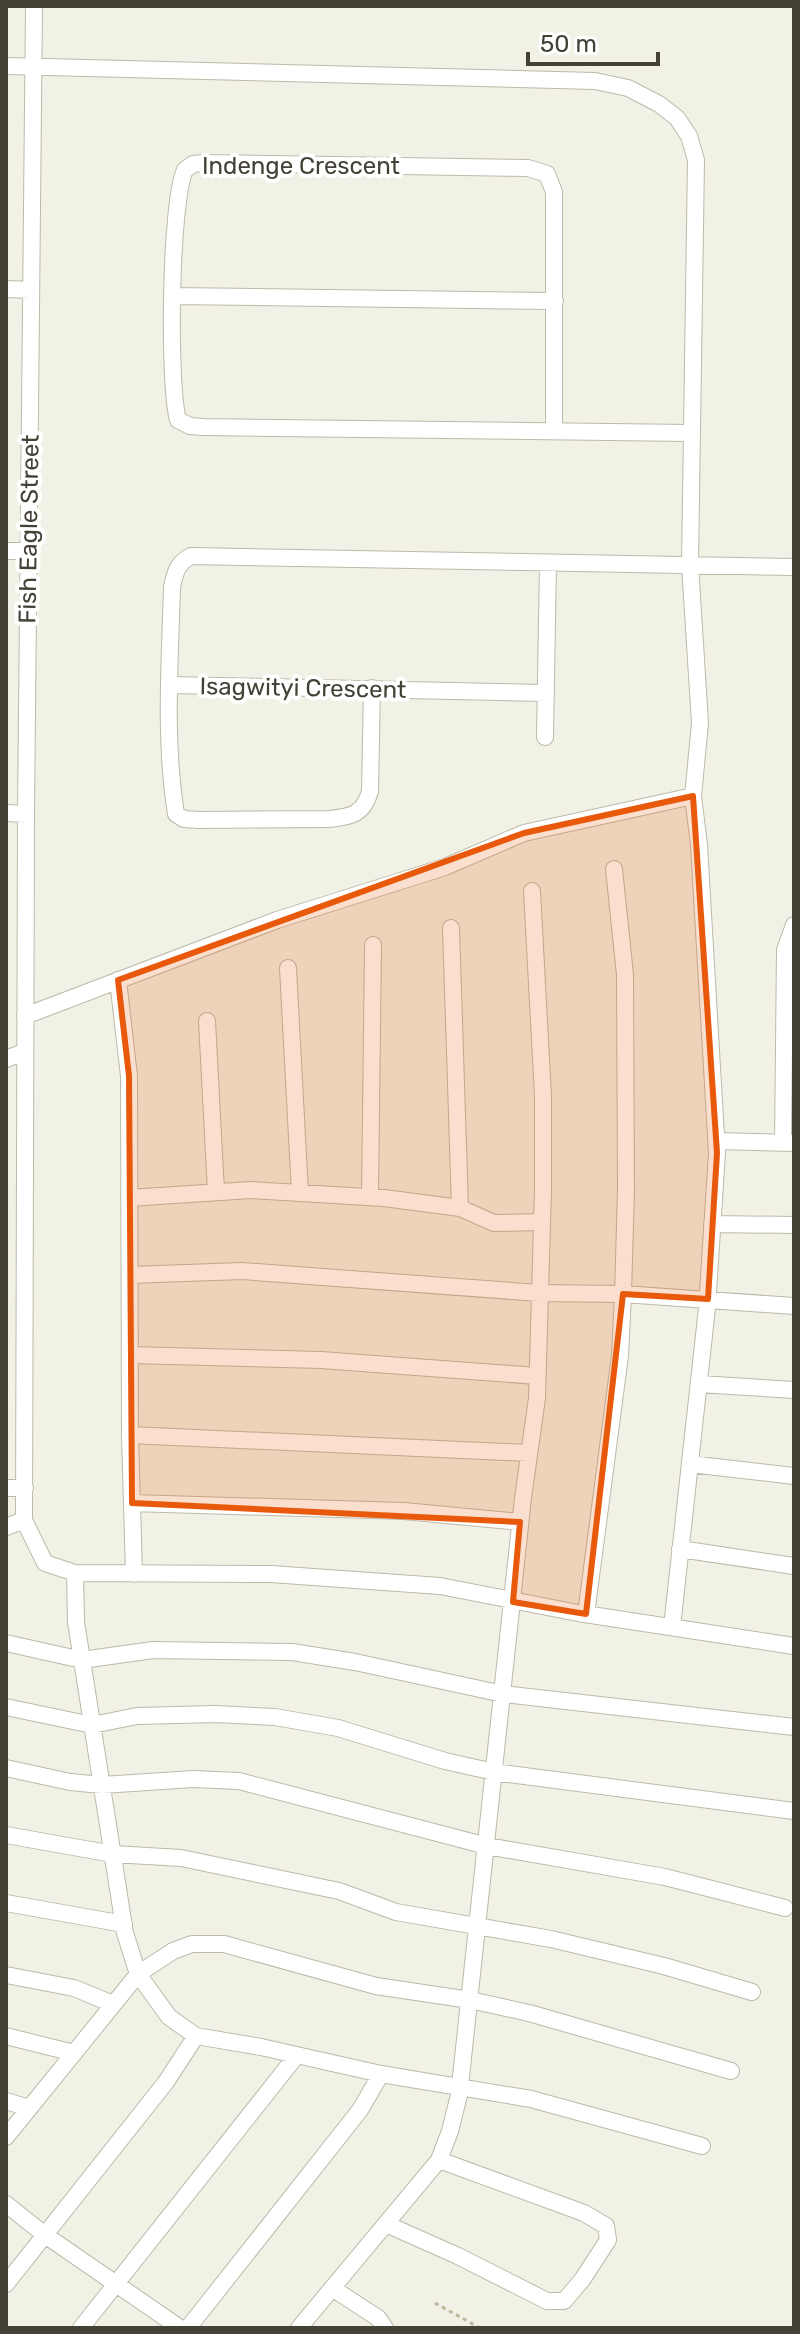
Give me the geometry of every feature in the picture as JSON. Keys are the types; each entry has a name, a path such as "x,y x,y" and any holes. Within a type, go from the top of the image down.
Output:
{"street":[{"name":"Fish Eagle Street","path":"24,1520 24,1052 34,6"},
{"path":"6,66 595,81 628,88 659,104 677,118 689,136 696,160 690,565 700,723 693,796 699,845 717,1141 708,1299 672,1627"},
{"name":"Indenge Crescent","path":"554,431 554,192 547,174 513,168 204,163 193,164 185,170 180,179 173,296 175,410 178,420 190,426 690,433"},
{"path":"6,289 31,290"},
{"path":"173,296 555,301"},
{"path":"6,551 28,551"},
{"name":"Isagwityi Crescent","path":"546,693 169,685 175,572 183,560 191,556 794,567"},
{"path":"545,737 548,563"},
{"path":"169,685 176,814 184,819 199,820 329,819 347,818 360,812 367,803 370,791 372,688"},
{"path":"25,1016 277,920 445,867 524,833 693,796"},
{"path":"6,813 26,814"},
{"path":"586,1614 620,1356 623,1294 625,975 614,869"},
{"path":"299,2328 439,2160 450,2131 460,2086 537,1376 542,1081 532,891"},
{"path":"717,1141 788,1143 785,950 794,925"},
{"path":"451,928 460,1208"},
{"path":"370,1197 373,945"},
{"path":"288,968 300,1193"},
{"path":"118,980 129,1076 130,1435 134,1574"},
{"path":"207,1021 216,1192"},
{"path":"6,1059 24,1052"},
{"path":"129,1198 251,1190 370,1197 460,1208 494,1223 542,1222"},
{"path":"712,1224 794,1225"},
{"path":"130,1275 242,1271 539,1293 623,1294 794,1306"},
{"path":"130,1355 321,1360 537,1376"},
{"path":"699,1384 794,1390"},
{"path":"130,1435 529,1453"},
{"path":"690,1464 794,1476"},
{"path":"6,1488 25,1488"},
{"path":"132,1503 404,1511 520,1522"},
{"path":"6,1527 24,1520 45,1563 75,1573 271,1574 440,1586 513,1602 794,1646"},
{"path":"680,1549 794,1566"},
{"path":"75,1573 76,1622 124,1924 138,1974 169,2017 196,2036 381,2074 531,2099 702,2146"},
{"path":"6,1643 82,1660 153,1650 292,1652 355,1662 503,1694 794,1727"},
{"path":"6,1707 92,1725 137,1716 215,1714 275,1717 338,1728 445,1761 494,1772 794,1811"},
{"path":"6,1768 70,1782 102,1785 193,1779 239,1781 487,1846 665,1877 785,1908"},
{"path":"6,1835 113,1854 181,1858 339,1891 396,1912 551,1939 664,1966 752,1992"},
{"path":"6,1903 124,1924"},
{"path":"6,2137 138,1974 173,1951 192,1944 224,1944 376,1986 470,2000 577,2026 731,2071"},
{"path":"6,1975 74,1988 113,2004"},
{"path":"6,2036 74,2053"},
{"path":"6,2284 166,2082 196,2036"},
{"path":"81,2328 297,2055"},
{"path":"188,2328 360,2110 381,2074"},
{"path":"6,2101 29,2108"},
{"path":"386,2224 547,2301 564,2301 608,2240 606,2226 584,2213 439,2160"},
{"path":"6,2204 115,2285 180,2328"},
{"path":"332,2288 378,2318 385,2328"}],"path":[{"path":"435,2303 480,2328"}],"highlighted area":[{"path":"693,796 717,1153 708,1299 623,1294 586,1614 513,1602 520,1522 132,1503 129,1076 118,980 524,833"}]}
